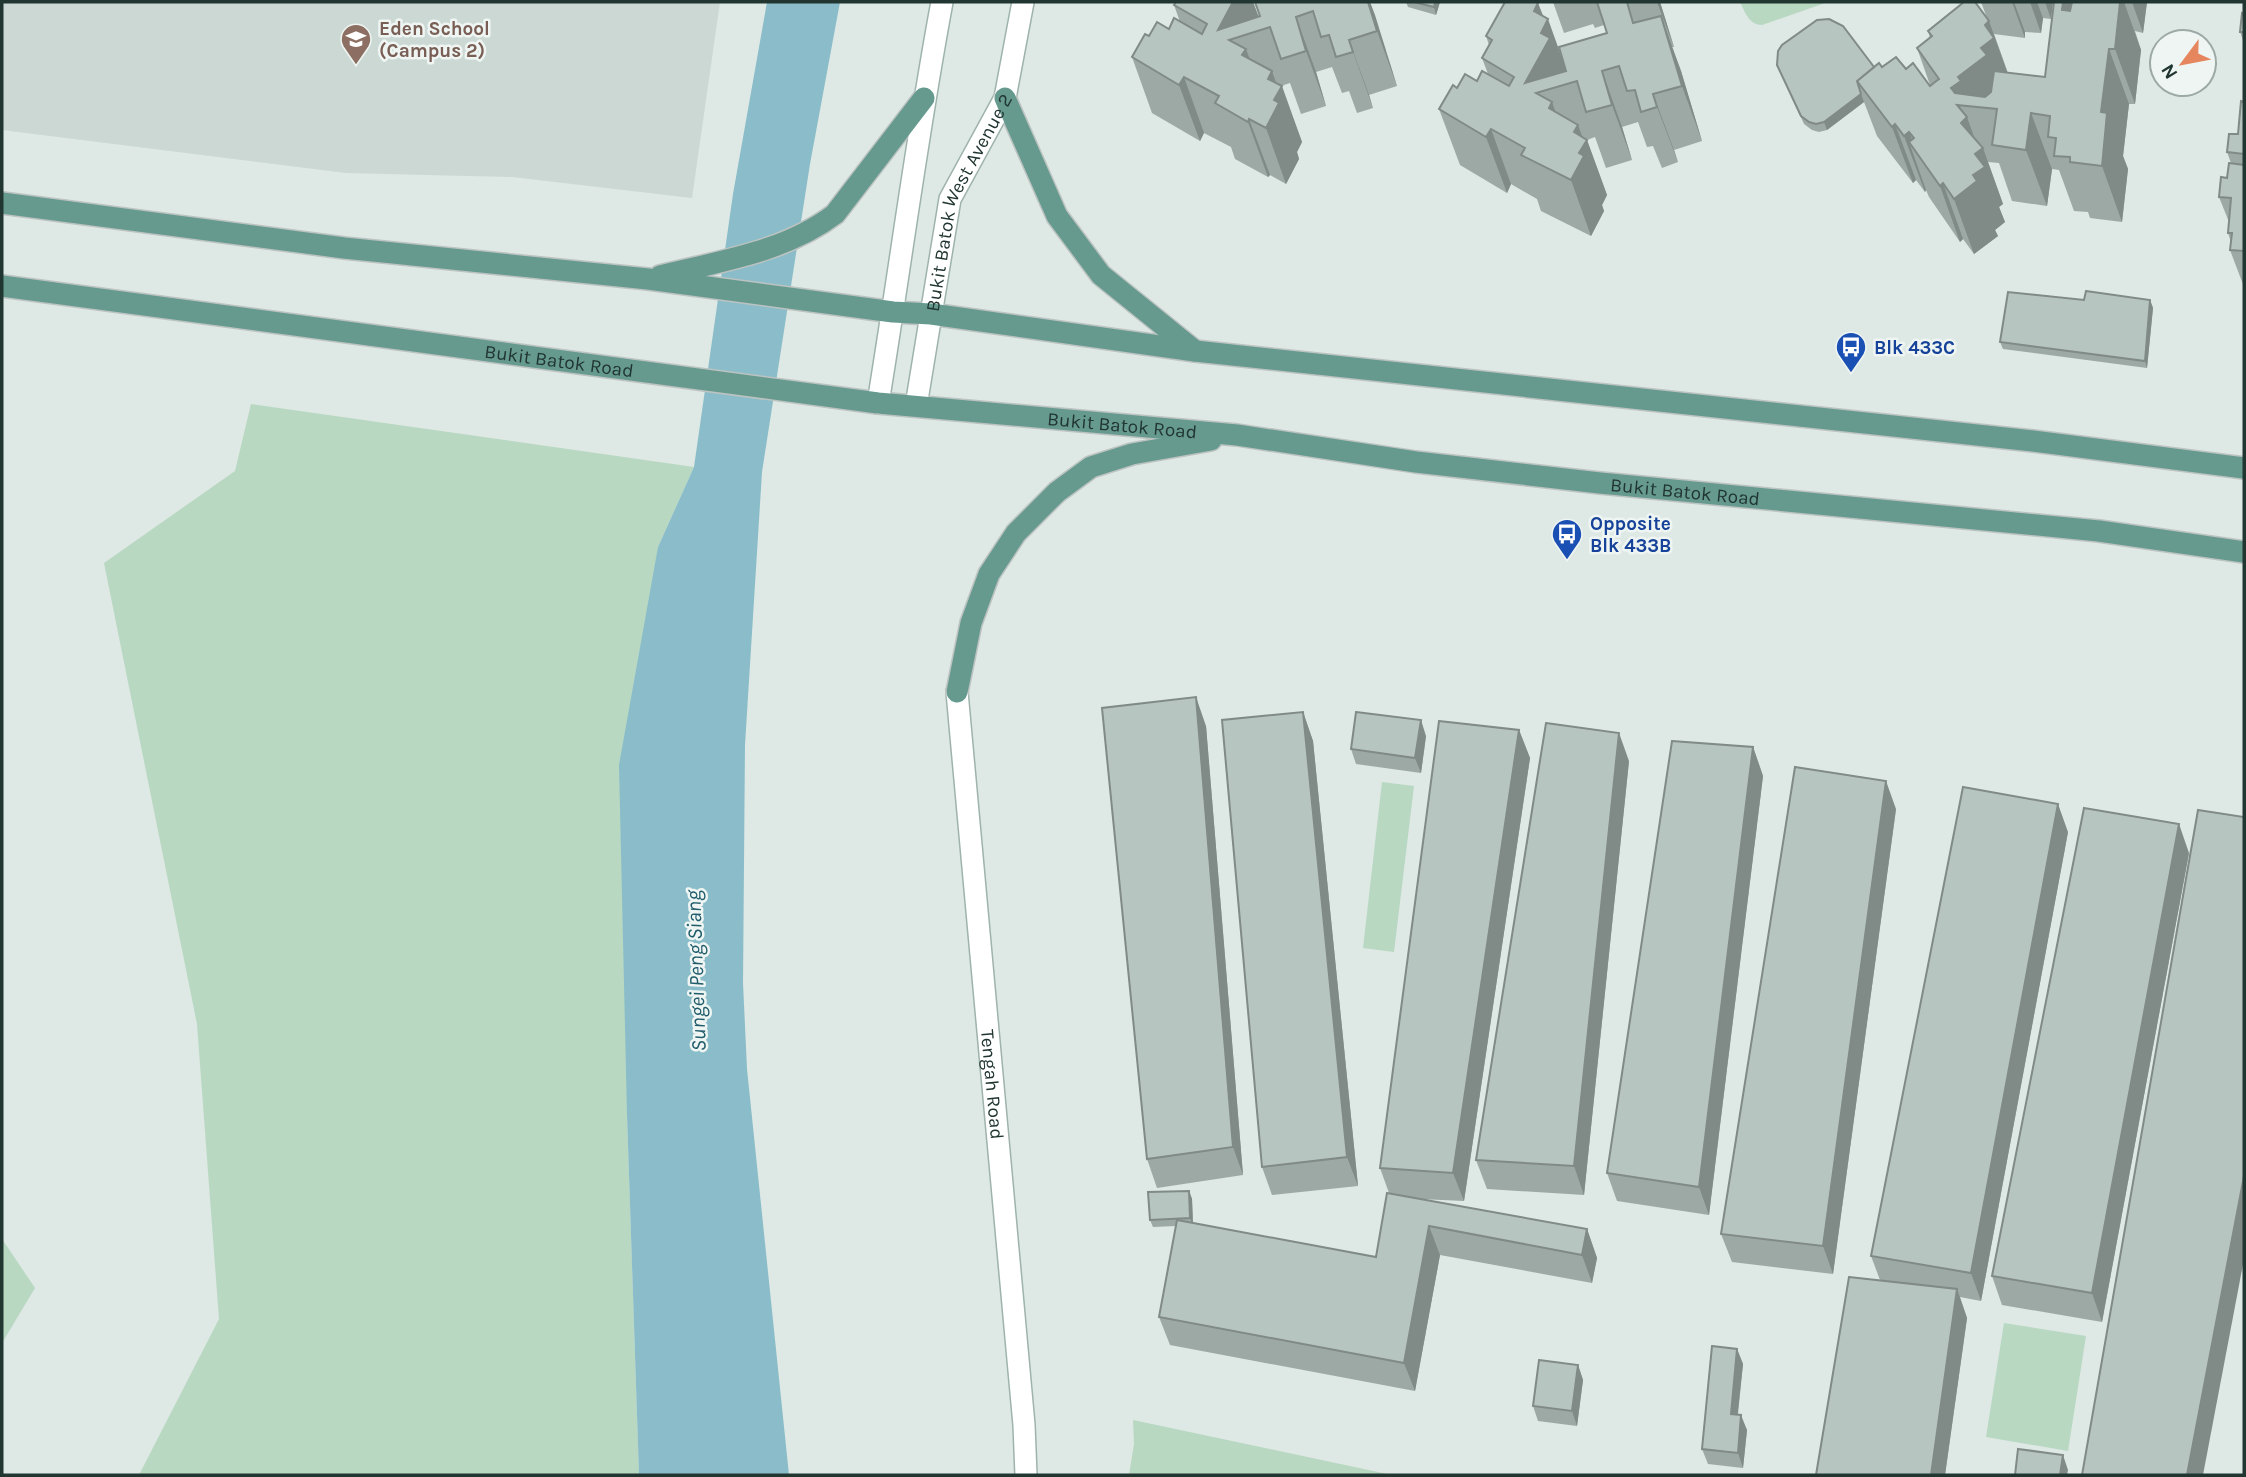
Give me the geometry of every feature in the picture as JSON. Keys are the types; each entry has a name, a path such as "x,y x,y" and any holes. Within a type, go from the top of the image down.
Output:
{"main road":[{"name":"Bukit Batok West Avenue 2","path":"878,403 924,98 942,2"},
{"name":"Bukit Batok West Avenue 2","path":"916,406 950,199 1005,98 1023,2"},
{"path":"648,279 769,250 817,228 835,214 924,98"},
{"path":"1005,98 1057,216 1101,275 1195,351"},
{"path":"2,203 344,248 648,279 893,312 931,314 1195,351 2033,441 2244,468"},
{"name":"Bukit Batok Road","path":"2,286 878,403 1237,435 1429,463 2099,531 2244,551"},
{"name":"Tengah Road","path":"1026,1475 1024,1425 957,692 971,623 989,574 1016,533 1057,492 1091,467 1132,454 1237,435"}],"shaded area":[{"name":"Eden School (Campus 2)","path":"2,2 720,2 692,198 512,177 346,173 2,130"}],"green space":[{"path":"1740,2 1828,2 1762,25 1751,20"},
{"path":"251,404 694,467 658,547 627,1115 639,1475 139,1475 219,1319 197,1024 104,563 235,471"},
{"path":"1382,782 1414,786 1394,952 1363,948"},
{"path":"2,1239 35,1288 2,1343"},
{"path":"2004,1323 2086,1336 2068,1451 1986,1437"},
{"path":"1133,1420 1392,1475 1129,1475 1134,1444"}],"water":[{"name":"Sungei Peng Siang","path":"767,2 840,2 810,164 762,472 745,745 743,983 747,1069 789,1475 639,1475 619,765 658,547 694,467 733,194"}],"building":[{"path":"1176,2 1233,2 1218,30 1260,16 1255,2 1368,2 1377,31 1349,40 1353,52 1336,57 1329,35 1321,37 1313,11 1296,17 1306,51 1281,59 1270,27 1229,40 1246,49 1242,55 1272,71 1268,79 1282,86 1274,100 1279,103 1266,128 1249,119 1248,122 1215,103 1219,96 1184,77 1179,85 1132,57 1145,34 1149,36 1157,22 1169,29 1174,18 1202,34 1207,24 1174,5"},
{"path":"1414,2 1435,2 1434,7"},
{"path":"1505,2 1536,2 1538,3 1534,11 1548,19 1541,33 1550,38 1525,83 1566,71 1559,47 1607,33 1597,2 1627,2 1633,23 1661,16 1682,86 1653,94 1657,107 1641,112 1635,90 1627,91 1619,66 1602,71 1612,105 1586,112 1577,81 1536,93 1552,102 1549,108 1578,125 1574,132 1587,140 1579,153 1584,156 1571,180 1521,155 1525,148 1491,129 1486,137 1439,109 1453,85 1457,88 1465,74 1477,81 1482,71 1509,86 1514,77 1482,58 1492,40 1486,36"},
{"path":"1964,2 1975,2 1989,21 1985,25 1994,38 1981,48 1987,55 1958,77 1961,81 1951,88 1955,93 1985,97 1991,92 1994,71 2045,77 2054,2 2063,2 2062,10 2070,11 2072,2 2120,2 2115,49 2109,49 2101,112 2107,113 2102,166 2070,162 2070,157 2054,156 2056,138 2048,137 2050,116 2031,113 2026,150 1992,145 1997,109 1957,105 1967,117 1961,123 1983,148 1975,154 1985,167 1973,175 1977,181 1954,199 1943,183 1940,186 1909,142 1914,138 1909,132 1904,136 1895,124 1892,127 1857,81 1879,63 1882,67 1896,57 1906,69 1913,63 1930,86 1939,79 1917,48 1932,36 1928,31"},
{"path":"2242,13 2244,32 2240,32"},
{"path":"1829,19 1843,26 1874,67 1857,81 1861,94 1824,122 1816,124 1801,116 1777,65 1778,51 1782,45 1817,20"},
{"path":"2241,101 2244,102 2244,154 2227,152 2229,134 2238,134"},
{"path":"2229,163 2244,165 2244,251 2230,250 2232,233 2228,233 2231,198 2219,197 2221,177 2227,178"},
{"path":"2086,291 2150,300 2145,361 2000,342 2008,292 2084,300"},
{"path":"1196,697 1233,1147 1147,1159 1102,708"},
{"path":"1303,712 1347,1157 1262,1167 1222,720"},
{"path":"1356,712 1421,720 1415,758 1351,749"},
{"path":"1439,721 1519,730 1453,1173 1380,1168"},
{"path":"1546,723 1619,733 1574,1166 1476,1160"},
{"path":"1672,741 1753,747 1699,1187 1607,1173"},
{"path":"1795,767 1886,781 1823,1246 1721,1234"},
{"path":"1963,787 2058,804 1971,1273 1871,1256"},
{"path":"2084,808 2179,824 2092,1293 1992,1276"},
{"path":"2198,810 2244,817 2244,1176 2187,1475 2082,1475"},
{"path":"1189,1191 1190,1218 1150,1220 1148,1192"},
{"path":"1387,1193 1587,1229 1582,1255 1429,1226 1404,1363 1159,1317 1177,1220 1376,1257"},
{"path":"1849,1277 1957,1289 1931,1475 1816,1475"},
{"path":"1712,1346 1737,1349 1731,1414 1741,1415 1738,1453 1702,1449"},
{"path":"1539,1360 1578,1365 1572,1411 1533,1406"},
{"path":"2018,1449 2063,1455 2060,1475 2015,1475"}],"place":[{"name":"Eden School (Campus 2)","path":"356,66"},
{"name":"Blk 433C","path":"1851,374"},
{"name":"Opposite Blk 433B","path":"1567,561"}]}
